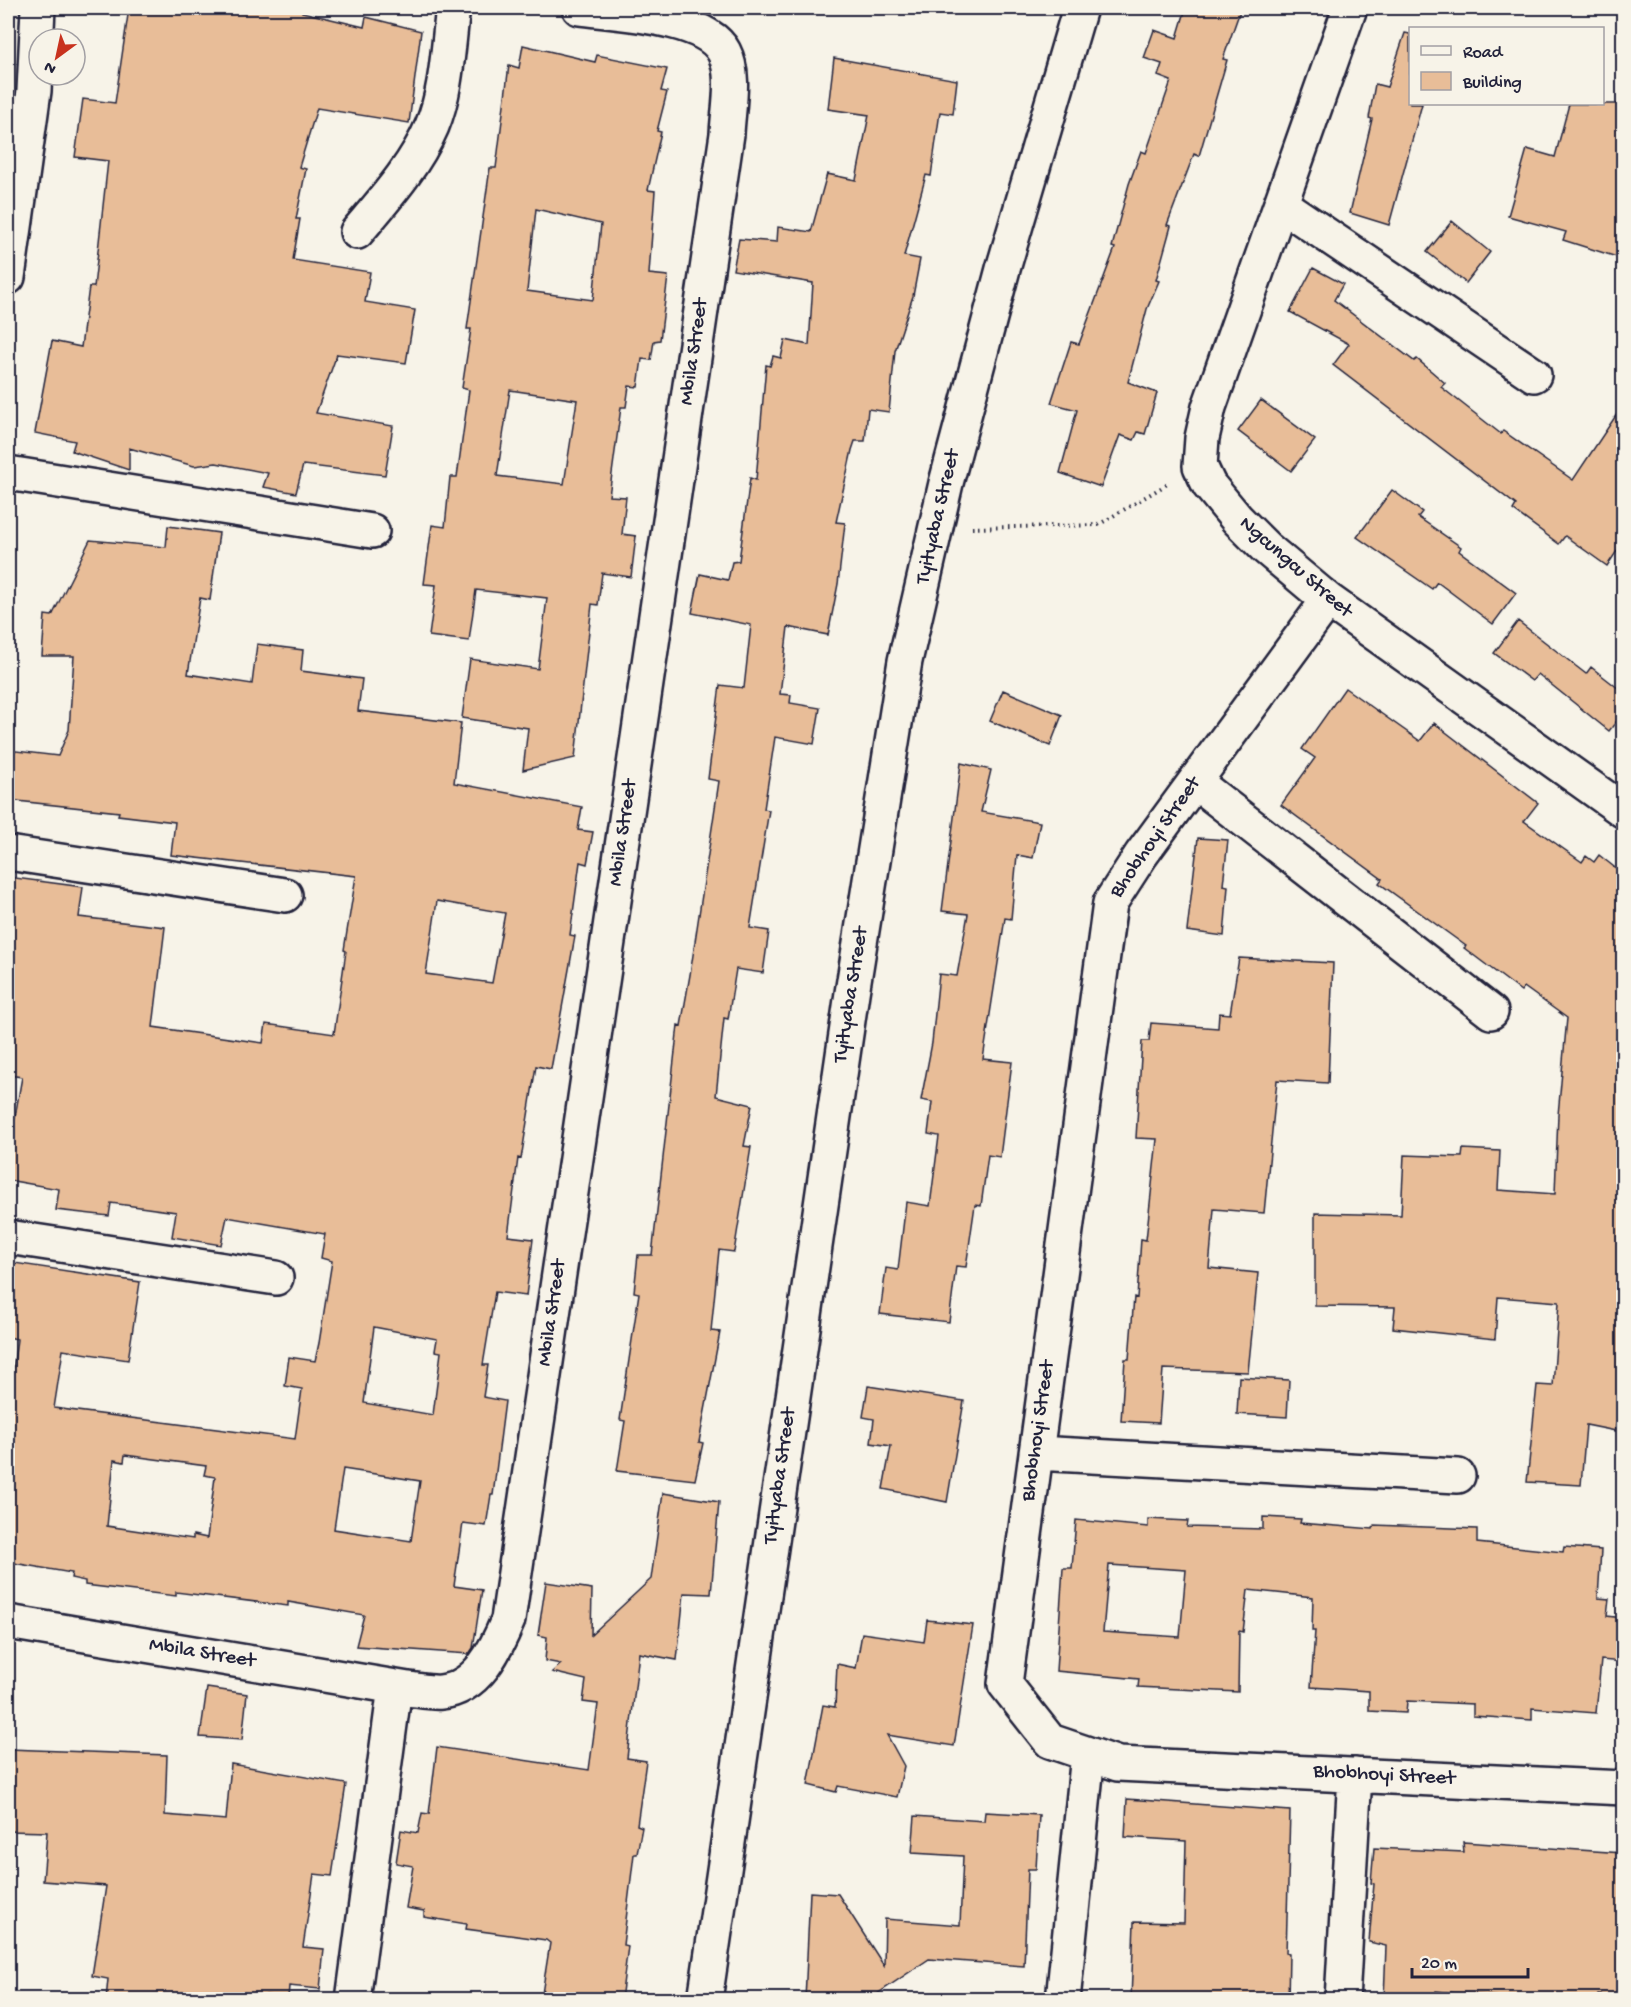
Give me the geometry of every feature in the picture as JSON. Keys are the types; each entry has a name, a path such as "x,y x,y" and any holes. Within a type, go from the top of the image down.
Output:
{"street":[{"path":"8,277 34,91 38,8"},
{"path":"357,232 398,183 432,126 442,91 453,8"},
{"name":"Mbila Street","path":"8,1622 395,1687 441,1692 462,1685 482,1669 497,1648 508,1620 727,134 730,75 724,52 714,39 693,26 579,8"},
{"name":"Tyityaba Street","path":"705,2000 852,993 905,661 936,528 1003,269 1080,8"},
{"path":"1200,466 1202,438 1209,407 1350,8"},
{"path":"1282,205 1534,375"},
{"name":"Ngcungcu Street","path":"1200,466 1209,485 1237,519 1266,548 1328,600 1623,809"},
{"path":"8,473 372,531"},
{"name":"Bhobhoyi Street","path":"1328,600 1141,855 1110,903 1005,1684 1050,1741 1118,1764 1623,1788"},
{"path":"1195,782 1491,1012"},
{"path":"8,853 285,895"},
{"path":"8,1237 276,1278"},
{"path":"1036,1453 1458,1476"},
{"path":"353,2000 395,1687"},
{"path":"1063,2000 1088,1754"},
{"path":"1342,2000 1355,1775"}],"path":[{"path":"936,528 1098,525 1200,466"}],"building":[{"path":"129,8 303,8 302,12 364,27 366,17 421,31 409,123 317,108 299,167 306,169 296,219 300,219 293,260 370,272 365,302 415,310 406,363 337,354 316,413 393,426 385,475 303,465 296,493 263,487 268,473 216,463 194,466 129,448 129,470 72,451 75,441 35,433 52,341 81,347 89,287 94,287 108,161 75,157 83,99 115,103"},
{"path":"1186,8 1241,8 1223,59 1227,60 1199,156 1194,154 1167,225 1171,226 1156,280 1159,281 1147,309 1128,382 1157,393 1145,434 1138,432 1134,440 1120,435 1101,487 1060,473 1077,410 1051,403 1071,342 1079,344 1115,248 1112,247 1129,184 1141,151 1146,153 1171,81 1158,76 1162,64 1144,58 1154,30 1177,38"},
{"path":"1405,33 1409,34 1409,105 1422,105 1389,225 1350,213 1372,119 1369,118 1375,84 1387,87"},
{"path":"523,45 595,62 597,55 667,69 661,91 667,92 657,131 661,132 648,190 655,191 649,274 668,276 660,340 654,341 651,360 642,359 638,387 629,386 626,407 621,407 609,496 626,497 622,534 636,536 631,577 602,573 598,605 592,604 575,758 523,770 528,728 462,718 470,659 538,669 547,598 476,590 469,641 429,636 436,585 424,584 432,525 445,527 450,477 457,477 469,390 462,388 471,329 467,329 490,168 496,168 509,65 519,68","holes":["536,209 601,224 593,300 527,291","510,390 577,400 564,484 497,476"]},
{"path":"834,58 957,80 953,114 940,112 931,176 926,175 904,256 920,259 913,296 895,351 889,412 868,409 865,441 855,441 852,450 836,522 845,523 838,584 828,635 788,627 780,694 791,695 790,703 820,708 814,744 775,737 764,809 769,810 750,928 769,931 763,973 736,969 728,1019 724,1018 716,1096 752,1105 744,1146 751,1147 734,1252 719,1250 711,1331 720,1332 699,1442 703,1443 695,1480 617,1471 625,1421 620,1420 639,1293 634,1292 638,1255 652,1255 678,1025 681,1026 690,975 719,781 708,779 720,685 744,688 751,625 692,613 700,574 728,580 732,562 739,561 750,478 756,480 766,365 770,366 773,356 781,358 785,340 809,345 813,283 733,270 739,239 777,242 778,227 811,232 827,174 856,180 869,115 828,109"},
{"path":"1623,104 1623,259 1563,240 1566,232 1508,216 1527,149 1555,157 1569,105"},
{"path":"1452,221 1490,252 1466,283 1427,252"},
{"path":"1313,268 1343,284 1334,300 1414,361 1417,359 1445,383 1441,387 1501,434 1503,431 1573,480 1623,405 1623,542 1607,566 1565,536 1559,544 1513,510 1516,505 1333,365 1349,344 1290,312"},
{"path":"1261,400 1315,440 1291,471 1238,431"},
{"path":"1392,490 1422,512 1418,517 1461,547 1459,551 1516,593 1493,624 1437,582 1432,589 1357,537"},
{"path":"168,526 219,533 210,600 200,598 188,674 252,684 257,644 303,650 301,671 362,679 358,711 461,723 454,783 582,807 578,830 593,832 587,864 580,862 570,935 575,936 551,1069 536,1066 521,1159 518,1158 508,1236 533,1239 526,1296 495,1292 483,1365 488,1365 483,1397 505,1401 493,1495 491,1495 486,1526 463,1523 454,1586 482,1590 473,1648 469,1654 356,1646 364,1615 288,1602 288,1606 176,1592 176,1596 85,1585 85,1581 71,1578 72,1573 8,1562 8,1410 17,1339 8,1337 8,1262 140,1282 128,1360 63,1350 54,1408 295,1439 302,1389 285,1386 289,1357 315,1361 332,1261 321,1258 325,1234 227,1217 221,1245 172,1237 176,1212 111,1203 109,1216 56,1210 59,1189 8,1180 8,1156 22,1077 8,1075 8,877 83,887 79,917 165,927 153,1027 263,1043 266,1024 334,1034 356,876 171,855 175,822 118,815 119,812 8,800 8,750 58,756 69,730 74,656 42,656 45,615 52,616 90,540 166,547","holes":["437,901 505,913 492,983 426,974","374,1327 437,1339 435,1351 441,1352 433,1415 364,1403","125,1455 206,1466 204,1475 215,1477 207,1538 193,1535 193,1539 107,1526 114,1460 124,1462","343,1469 420,1481 411,1541 334,1529"]},
{"path":"1518,621 1586,674 1591,667 1623,692 1623,713 1609,731 1538,674 1532,681 1494,653"},
{"path":"1345,688 1420,741 1434,723 1538,803 1524,821 1582,862 1586,856 1594,862 1599,855 1623,874 1623,1389 1619,1389 1616,1431 1586,1425 1581,1485 1527,1482 1537,1385 1553,1386 1559,1302 1498,1297 1495,1339 1393,1328 1395,1307 1315,1306 1315,1213 1401,1215 1404,1155 1462,1157 1463,1149 1500,1151 1498,1190 1555,1194 1558,1115 1567,1018 1524,987 1521,991 1464,948 1466,946 1379,883 1382,879 1281,805 1315,758 1302,749"},
{"path":"1003,690 1062,715 1050,746 990,721"},
{"path":"961,763 991,770 981,812 1040,822 1033,858 1017,855 1011,919 1005,918 983,1059 1012,1062 1000,1157 988,1155 981,1206 975,1205 966,1267 956,1266 949,1322 880,1314 886,1268 898,1270 906,1202 930,1206 939,1136 928,1134 932,1102 921,1100 932,1043 939,974 957,976 968,914 942,911"},
{"path":"1198,838 1228,840 1223,885 1228,886 1224,936 1187,931"},
{"path":"1239,958 1333,963 1328,1083 1277,1080 1264,1213 1214,1209 1209,1268 1258,1273 1248,1372 1163,1369 1159,1423 1121,1421 1125,1359 1129,1359 1134,1297 1137,1298 1141,1239 1146,1240 1157,1139 1136,1138 1142,1041 1149,1041 1151,1023 1218,1028 1219,1013 1230,1014"},
{"path":"1239,1377 1289,1380 1287,1417 1237,1414"},
{"path":"868,1386 964,1401 947,1502 883,1489 891,1446 871,1443 874,1419 863,1417"},
{"path":"663,1493 719,1502 711,1594 684,1593 677,1660 639,1653 627,1758 646,1761 637,1825 642,1827 637,1854 634,1854 623,1945 628,1946 621,2000 541,2000 550,1943 546,1940 466,1929 467,1924 424,1917 424,1911 406,1908 413,1866 396,1863 401,1830 418,1833 422,1813 429,1814 437,1747 589,1770 598,1704 583,1702 586,1680 552,1672 561,1664 545,1661 547,1637 538,1635 546,1582 592,1589 591,1635 651,1579"},
{"path":"1263,1517 1301,1519 1300,1523 1373,1529 1374,1525 1477,1529 1477,1543 1563,1552 1564,1547 1601,1550 1598,1598 1609,1599 1607,1616 1623,1618 1623,1662 1601,1660 1596,1713 1532,1708 1532,1720 1473,1716 1473,1704 1407,1701 1406,1713 1369,1711 1369,1691 1311,1687 1315,1631 1312,1631 1313,1597 1248,1590 1243,1632 1239,1631 1238,1692 1138,1687 1139,1679 1056,1671 1063,1568 1072,1568 1076,1520 1148,1527 1148,1519 1188,1521 1187,1527 1263,1529","holes":["1109,1565 1186,1570 1180,1637 1103,1632"]},
{"path":"927,1620 973,1625 954,1746 887,1735 904,1766 897,1797 838,1786 836,1792 808,1785 823,1705 835,1707 837,1664 856,1668 862,1633 924,1642"},
{"path":"207,1688 247,1694 242,1740 200,1737"},
{"path":"8,1749 167,1755 165,1815 226,1820 231,1764 346,1784 332,1876 314,1874 303,1947 324,1949 320,1989 289,1986 288,1998 266,1995 266,2000 106,2000 108,1979 92,1976 106,1886 43,1881 47,1832 8,1831"},
{"path":"1127,1799 1290,1811 1286,1953 1289,1954 1288,2000 1131,2000 1134,1922 1184,1923 1186,1841 1125,1837"},
{"path":"985,1812 1039,1815 1036,1869 1028,1869 1024,1966 929,1959 868,2000 805,2000 810,1892 838,1894 884,1966 885,1919 960,1925 963,1856 912,1853 915,1816 984,1821"},
{"path":"1463,1842 1623,1853 1623,1997 1598,1995 1597,2000 1534,2000 1436,1991 1436,2000 1384,2000 1386,1946 1369,1942 1374,1884 1371,1883 1374,1848 1464,1852"}]}
